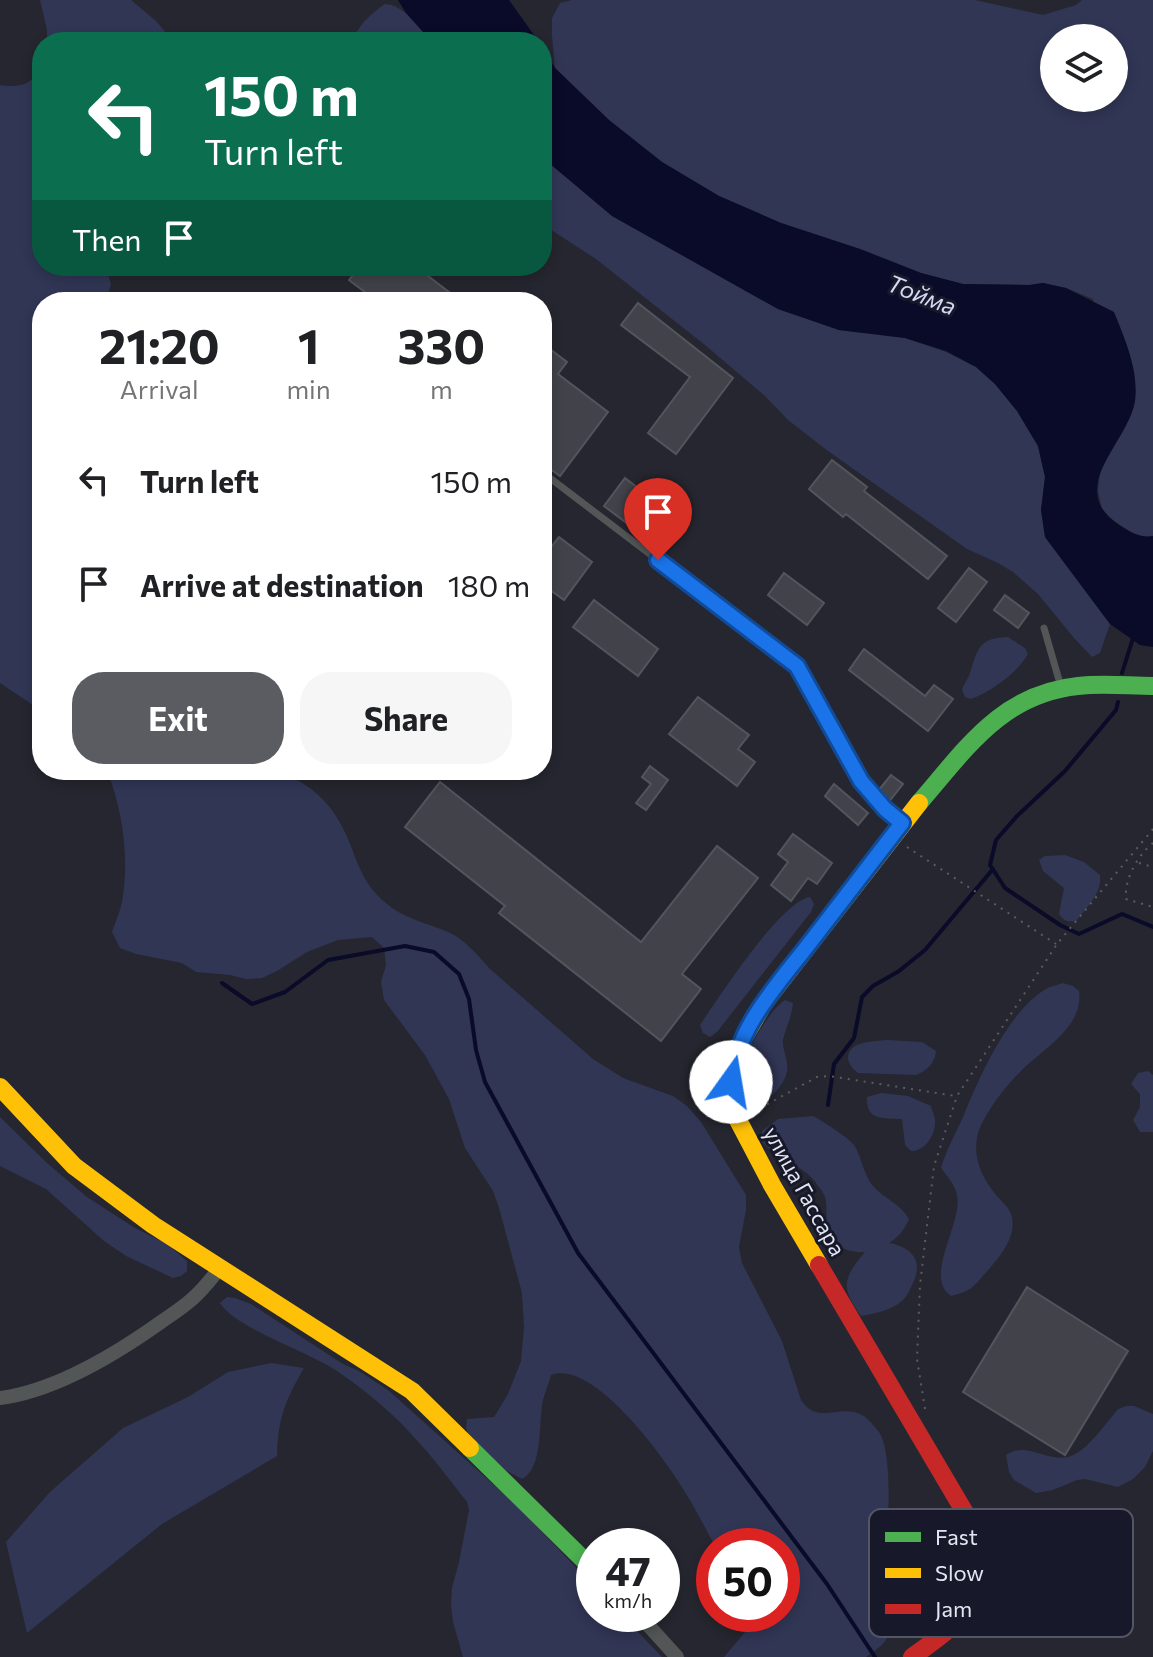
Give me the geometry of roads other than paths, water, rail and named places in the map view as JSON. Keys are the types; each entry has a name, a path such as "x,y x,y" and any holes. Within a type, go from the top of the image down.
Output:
{"main road":[{"name":"улица Гассара","path":"963,1509 772,1185 738,1120 731,1095 732,1067 739,1046 764,1003 896,830 991,723 1024,700 1061,688 1082,685 1153,686"},
{"path":"0,1087 74,1166 153,1225 412,1391 576,1552"},
{"name":"улица Гассара","path":"912,1657 939,1637"}],"street":[{"path":"0,1398 17,1396 63,1379 112,1354 191,1300 220,1268"},
{"path":"654,1632 677,1657"}],"lane":[{"path":"552,480 797,666 861,781 885,809 896,830"},
{"path":"1044,628 1061,688"}],"water":[{"path":"398,0 509,0 532,32 423,32"},
{"name":"Тойма","path":"552,63 609,120 662,162 719,196 781,223 921,273 963,284 1043,283 1066,288 1114,312 1133,367 1135,401 1130,417 1104,464 1098,480 1097,496 1104,511 1119,525 1139,535 1153,536 1153,647 1140,645 1110,624 1045,537 1041,510 1045,477 1038,446 1017,411 976,367 946,351 905,338 839,330 778,309 612,216 552,165"}],"waterway":[{"path":"1122,673 1134,635"},
{"path":"1118,702 1116,710 1065,771 996,840 990,865 1005,888 1079,934 1122,914 1153,927"},
{"path":"828,1105 834,1064 854,1038 862,997 925,950 993,869"},
{"path":"222,983 252,1004 285,992 328,960 405,946 434,952 459,974 469,999 476,1050 485,1082 578,1253 827,1584 875,1657"}]}
